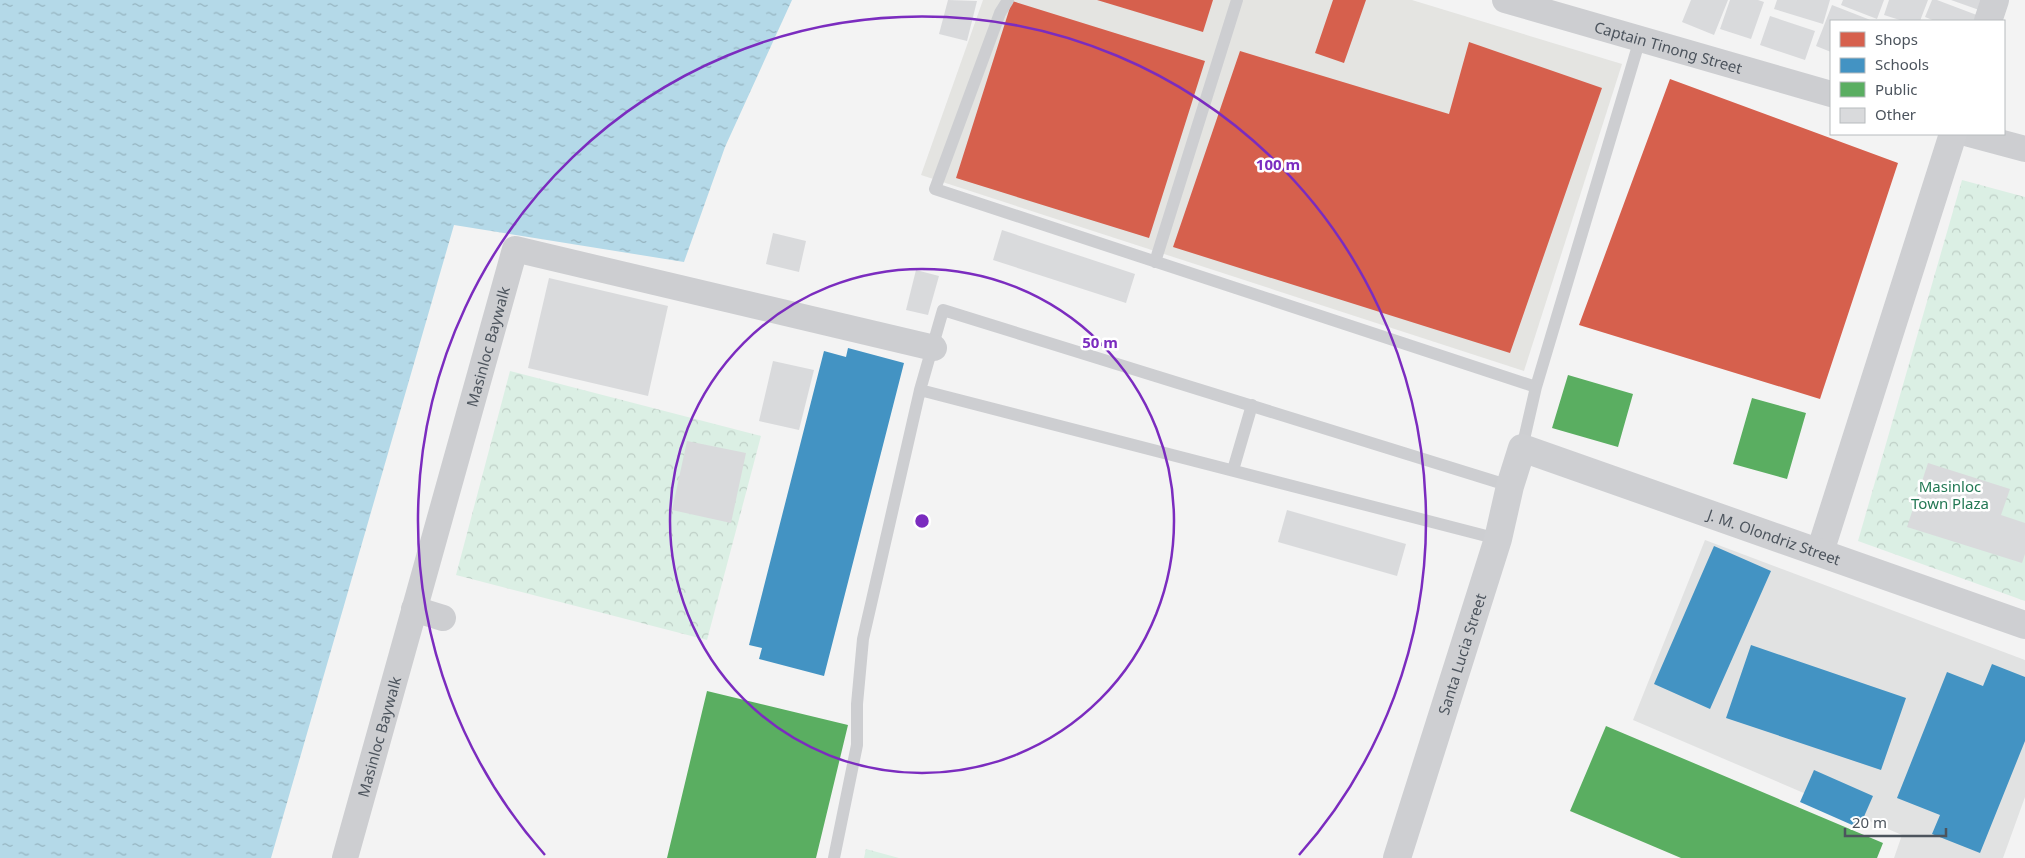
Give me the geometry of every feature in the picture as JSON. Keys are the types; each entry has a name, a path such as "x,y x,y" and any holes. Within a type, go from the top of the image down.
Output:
{"street":[{"name":"Captain Tinong Street","path":"1505,0 1830,94"},
{"path":"1988,20 1995,0"},
{"path":"1820,552 1953,135"},
{"path":"1973,135 2025,149"},
{"name":"Masinloc Baywalk","path":"345,858 515,249 934,348"},
{"name":"J. M. Olondriz Street","path":"1522,448 2025,625"},
{"name":"Santa Lucia Street","path":"1397,858 1498,539 1510,486 1522,448"},
{"path":"414,609 443,618"}],"lane":[{"path":"1008,0 1000,14 935,189 1536,387"},
{"path":"1155,262 1237,0"},
{"path":"1522,448 1536,387 1640,39"},
{"path":"834,858 857,745 863,639 920,390 934,348 943,310 1510,486"},
{"path":"920,390 1498,539"},
{"path":"1233,470 1252,405"}],"shaded area":[{"path":"983,0 1412,0 1622,64 1524,371 921,175"},
{"path":"1705,540 2025,660 2025,797 2003,858 1894,858 1902,835 1633,720"}],"green space":[{"name":"Masinloc Town Plaza","path":"1962,180 2025,197 2025,601 1858,541"},
{"path":"510,371 761,436 707,640 456,575"},
{"path":"866,849 899,858 864,858"}],"water":[{"path":"0,0 792,0 725,147 684,262 454,225 271,858 0,858"}],"building: Shops":[{"path":"1097,0 1213,0 1203,32"},
{"path":"1333,0 1366,0 1344,63 1315,53"},
{"path":"1012,1 1205,61 1149,238 956,178"},
{"path":"1469,42 1602,88 1510,353 1173,247 1240,51 1449,114"},
{"path":"1670,79 1898,163 1820,399 1579,325"}],"building: Schools":[{"path":"848,348 904,363 824,676 759,659 762,648 749,645 824,351 846,357"},
{"path":"1714,546 1771,571 1710,709 1654,684"},
{"path":"1751,645 1906,698 1881,770 1726,718"},
{"path":"1992,664 2025,677 2025,741 1980,853 1932,834 1940,815 1897,798 1947,672 1983,686"},
{"path":"1814,770 1873,796 1859,828 1800,802"}],"building: Public":[{"path":"1568,375 1633,394 1618,447 1552,428"},
{"path":"1752,398 1806,413 1787,479 1733,464"},
{"path":"707,691 848,725 816,858 667,858"},
{"path":"1606,726 1883,843 1877,858 1681,858 1570,811"}],"building: Other":[{"path":"948,0 977,1 967,41 939,34"},
{"path":"1691,0 1728,0 1714,35 1682,22"},
{"path":"1730,0 1758,0 1764,2 1751,39 1720,29"},
{"path":"1777,0 1830,0 1823,24 1774,9"},
{"path":"1843,0 1884,0 1877,19 1841,5"},
{"path":"1889,0 1928,0 1920,20 1900,20 1884,15"},
{"path":"1932,0 1937,0 1982,17 1980,20 1932,20 1925,17"},
{"path":"1951,0 1986,0 1982,11"},
{"path":"1832,5 1870,20 1830,20 1830,52 1816,46"},
{"path":"1770,16 1815,31 1805,60 1760,45"},
{"path":"1002,230 1135,274 1126,303 993,260"},
{"path":"773,233 806,241 799,272 766,264"},
{"path":"916,270 939,276 928,315 906,310"},
{"path":"549,278 668,306 648,396 528,368"},
{"path":"773,361 814,370 799,430 759,421"},
{"path":"687,441 746,453 731,523 672,510"},
{"path":"1928,463 2010,489 2001,515 2025,523 2025,554 2022,563 1907,527"},
{"path":"1287,510 1406,544 1397,576 1278,542"}]}
